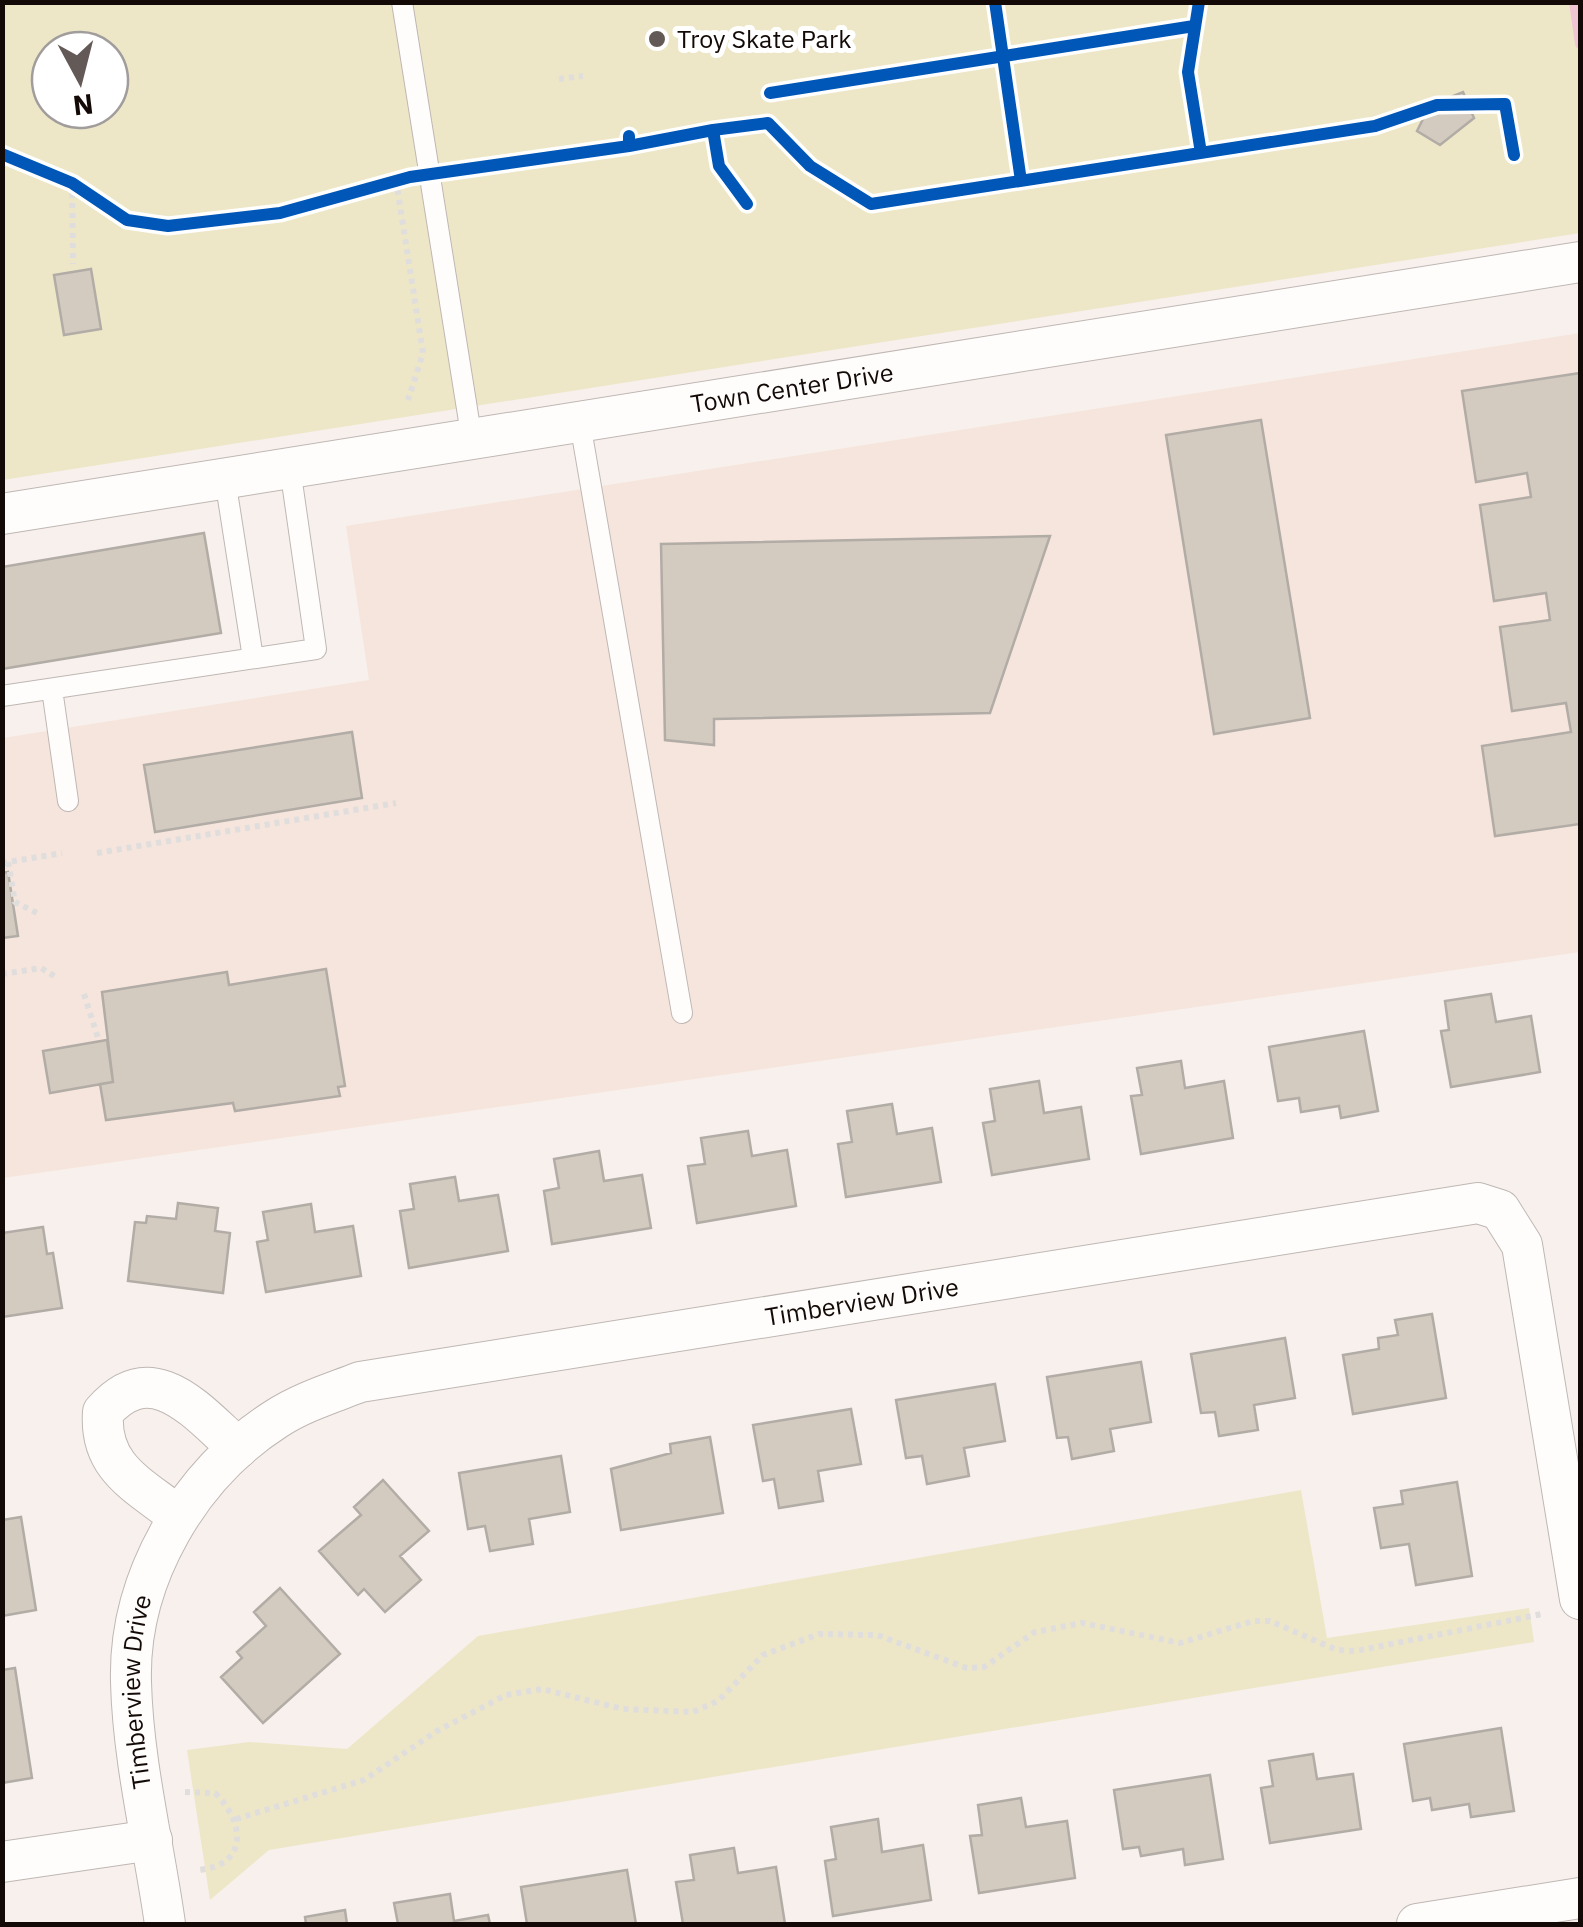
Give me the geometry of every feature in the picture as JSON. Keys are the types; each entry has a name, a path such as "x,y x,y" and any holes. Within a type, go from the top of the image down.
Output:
{"street":[{"name":"Town Center Drive","path":"2,514 1580,262"},
{"name":"Timberview Drive","path":"165,1924 131,1678 145,1594 178,1516 238,1448 276,1418 315,1398 401,1374 1478,1204 1500,1210 1522,1245 1580,1599"},
{"path":"178,1516 119,1469 106,1453 104,1412 117,1396 133,1387 158,1388 178,1396 238,1448"},
{"path":"2,1862 152,1840"},
{"path":"1417,1924 1580,1898"}],"lane":[{"path":"402,2 472,440"},
{"path":"580,423 682,1013"},
{"path":"2,696 316,649 290,468"},
{"path":"225,479 253,658"},
{"path":"52,688 68,801"}],"path":[{"path":"559,80 584,76"},
{"path":"408,400 424,354 390,181 429,174"},
{"path":"58,176 90,196"},
{"path":"72,183 73,264"},
{"path":"97,852 396,803"},
{"path":"37,913 15,902 5,862 62,853"},
{"path":"2,974 40,968 56,977"},
{"path":"84,994 99,1042"},
{"path":"236,1819 364,1780 454,1720 506,1695 542,1689 622,1709 693,1712 718,1701 763,1655 819,1634 876,1636 966,1668 984,1667 1034,1632 1082,1624 1180,1643 1254,1621 1270,1621 1337,1650 1356,1651 1542,1614"},
{"path":"185,1792 215,1793 236,1819 236,1847 212,1868 199,1870"}],"shaded area":[{"path":"3,3 1580,3 1580,233 3,480"},
{"path":"1580,333 1580,952 3,1178 3,738 369,680 346,526"},
{"path":"1301,1490 1327,1638 1529,1608 1534,1642 269,1850 210,1900 187,1750 249,1742 347,1749 478,1636"}],"building":[{"path":"1463,92 1474,118 1440,145 1417,131 1430,105"},
{"path":"91,269 101,329 64,335 54,275"},
{"path":"1580,373 1580,824 1495,836 1482,746 1571,732 1566,703 1512,711 1500,627 1550,620 1546,593 1494,601 1480,505 1531,497 1527,473 1476,482 1462,391"},
{"path":"1261,420 1310,718 1214,734 1166,435"},
{"path":"204,533 221,633 2,669 2,567"},
{"path":"1050,536 990,713 714,719 714,745 665,740 661,544"},
{"path":"352,732 362,798 155,832 144,765"},
{"path":"8,872 18,936 2,938 2,873"},
{"path":"326,969 345,1086 338,1087 340,1096 235,1111 233,1103 106,1120 100,1084 113,1082 102,992 227,972 229,985"},
{"path":"1491,994 1496,1022 1531,1016 1540,1072 1451,1087 1441,1031 1449,1030 1445,1001"},
{"path":"1364,1031 1378,1111 1341,1118 1339,1106 1301,1112 1299,1098 1278,1101 1269,1047"},
{"path":"107,1040 113,1082 50,1093 43,1051"},
{"path":"1181,1061 1185,1088 1224,1081 1233,1138 1141,1154 1131,1096 1142,1095 1137,1068"},
{"path":"1039,1081 1044,1113 1081,1107 1089,1159 992,1175 983,1123 995,1121 990,1089"},
{"path":"892,1104 897,1134 932,1128 941,1182 846,1197 838,1144 852,1142 847,1111"},
{"path":"748,1131 752,1156 787,1150 796,1206 697,1223 688,1166 705,1164 701,1138"},
{"path":"599,1151 604,1181 642,1175 651,1228 552,1244 544,1191 559,1188 554,1159"},
{"path":"455,1177 459,1201 498,1195 508,1251 409,1268 400,1211 414,1209 410,1184"},
{"path":"178,1203 218,1208 215,1231 230,1233 223,1293 128,1281 135,1222 146,1223 147,1216 176,1219"},
{"path":"311,1204 315,1232 353,1226 361,1276 266,1292 257,1242 268,1240 263,1212"},
{"path":"43,1227 47,1254 53,1253 62,1308 2,1317 2,1233"},
{"path":"1432,1314 1446,1398 1353,1414 1343,1355 1379,1349 1378,1338 1398,1335 1395,1320"},
{"path":"1285,1338 1295,1398 1254,1405 1258,1430 1219,1436 1215,1412 1201,1413 1191,1354"},
{"path":"1141,1362 1151,1422 1110,1429 1114,1451 1072,1459 1068,1437 1057,1438 1047,1377"},
{"path":"995,1384 1005,1441 964,1448 969,1476 927,1484 922,1456 906,1458 896,1400"},
{"path":"851,1409 861,1464 818,1471 823,1501 779,1508 774,1479 763,1481 753,1425"},
{"path":"710,1437 723,1513 621,1530 611,1469 671,1453 670,1444"},
{"path":"561,1456 570,1512 529,1519 533,1544 490,1551 485,1526 468,1529 459,1473"},
{"path":"383,1480 429,1531 400,1556 421,1580 385,1612 364,1589 358,1595 319,1551 361,1515 354,1507"},
{"path":"1457,1482 1472,1576 1416,1585 1409,1544 1381,1548 1374,1508 1403,1504 1401,1491"},
{"path":"21,1517 36,1610 2,1616 2,1520"},
{"path":"280,1588 340,1654 263,1723 221,1677 242,1658 237,1652 266,1626 254,1612"},
{"path":"15,1668 32,1778 2,1783 2,1670"},
{"path":"1501,1728 1514,1811 1471,1817 1469,1804 1432,1810 1430,1798 1413,1801 1404,1744"},
{"path":"1313,1754 1317,1779 1353,1774 1361,1829 1270,1843 1261,1788 1273,1786 1269,1761"},
{"path":"1210,1775 1223,1859 1185,1865 1183,1849 1141,1856 1139,1847 1123,1849 1114,1790"},
{"path":"1021,1798 1026,1827 1067,1821 1075,1878 979,1893 970,1836 982,1835 978,1805"},
{"path":"878,1819 882,1852 923,1845 931,1900 833,1916 825,1861 836,1859 831,1827"},
{"path":"734,1848 738,1873 776,1867 785,1924 683,1924 676,1882 694,1880 690,1855"},
{"path":"627,1870 636,1924 527,1924 521,1887"},
{"path":"450,1894 454,1921 488,1915 490,1924 398,1924 394,1903"},
{"path":"345,1910 347,1924 306,1924 305,1917"}],"waterway":[{"path":"1574,2 1580,44"}],"cycle path":[{"path":"995,2 1021,181"},
{"path":"1199,2 1188,72 1201,153"},
{"path":"770,93 1194,26"},
{"path":"713,130 768,123 810,166 871,204 1375,126 1437,105 1505,104 1514,155"},
{"path":"629,136 629,146 713,130 719,166 747,204"},
{"path":"2,154 72,183 127,220 168,226 280,213 410,177 629,146"}],"place":[{"name":"Troy Skate Park","path":"657,39"}]}
